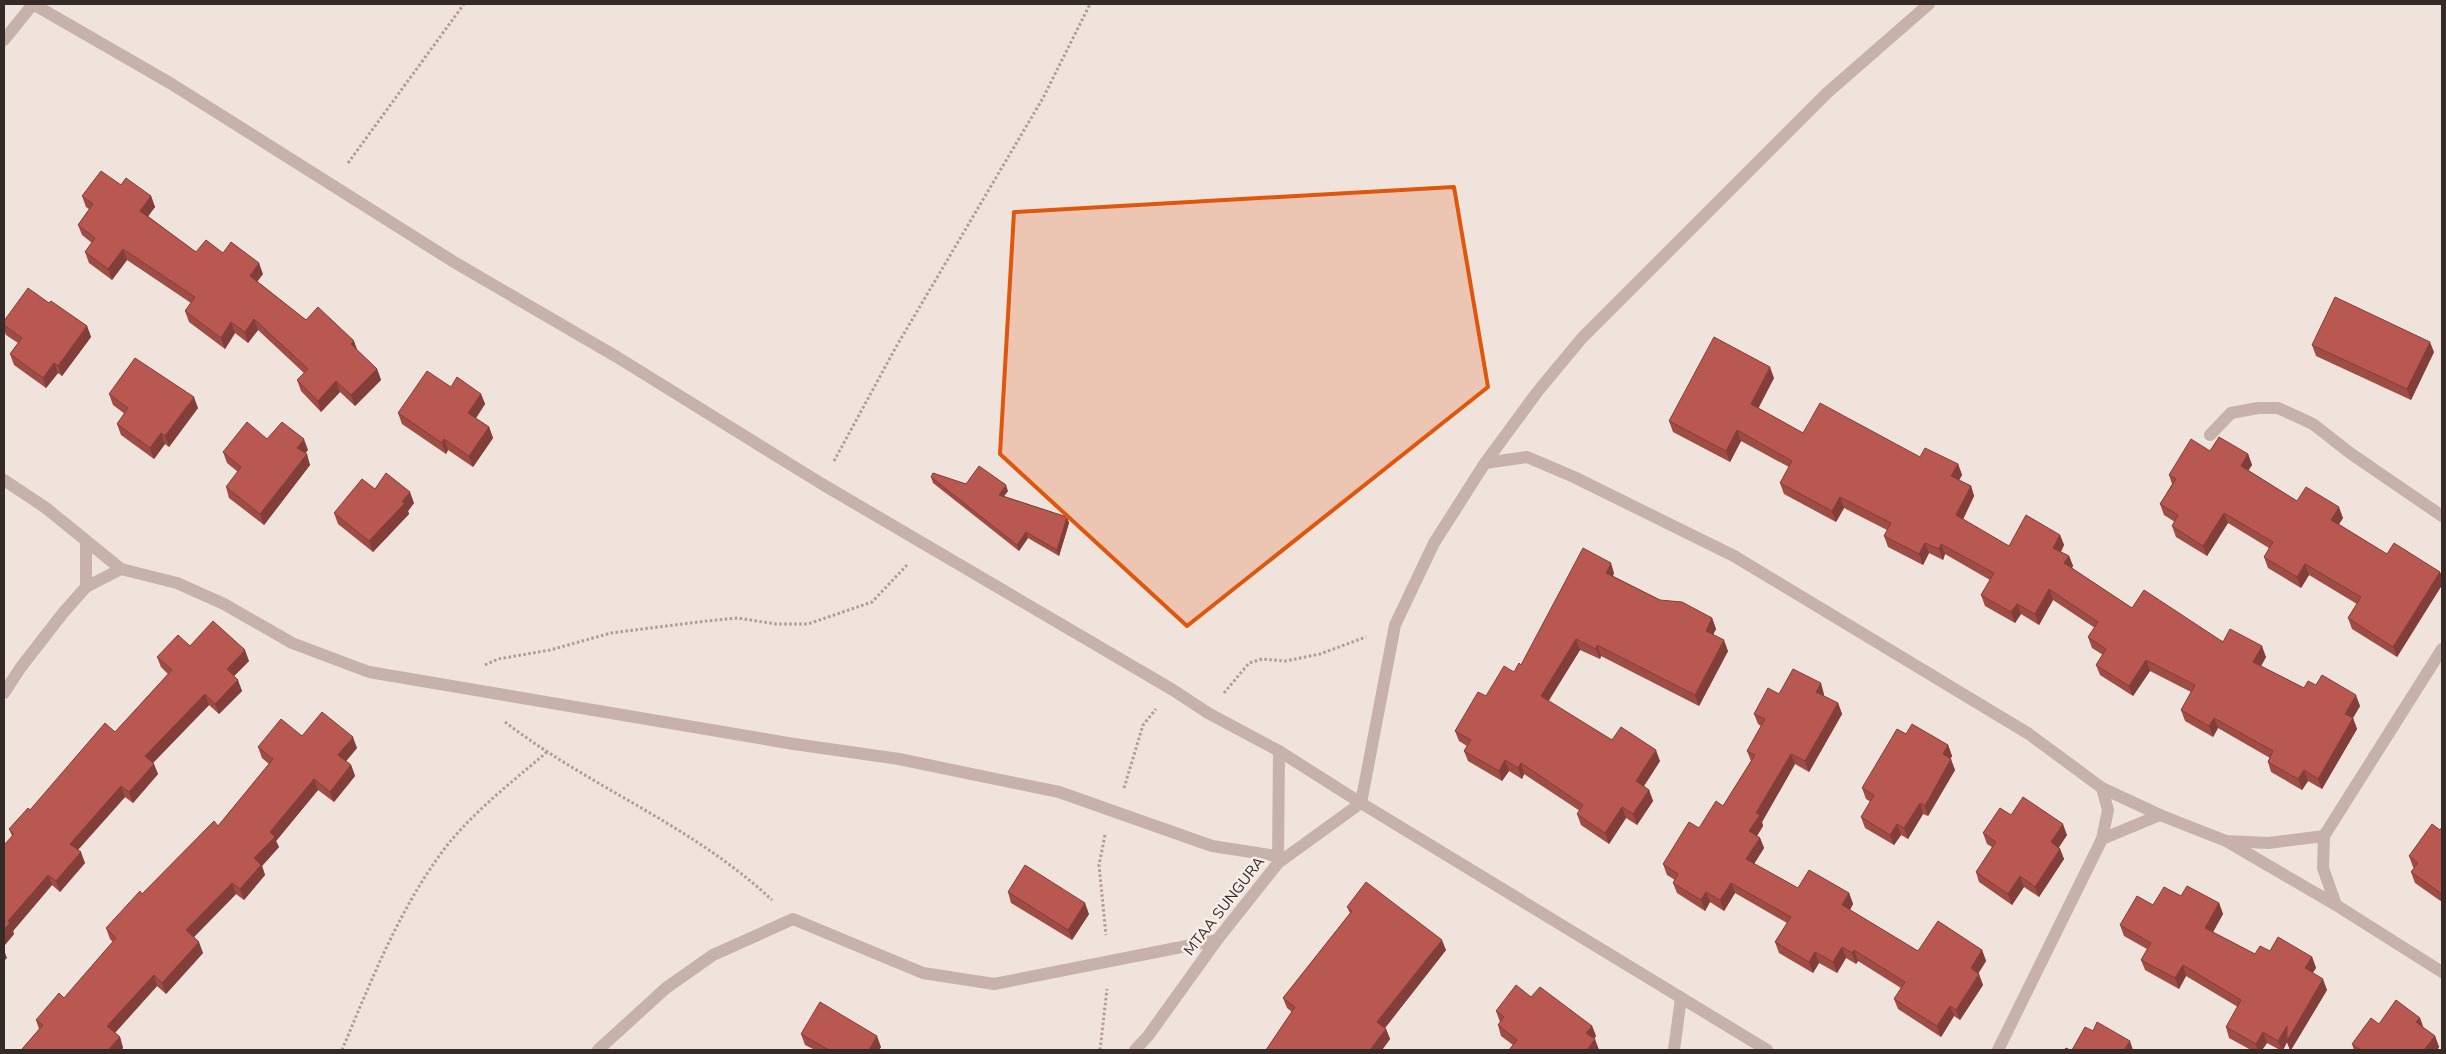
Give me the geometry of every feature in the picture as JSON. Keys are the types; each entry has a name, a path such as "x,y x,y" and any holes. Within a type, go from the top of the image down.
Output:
{"street":[{"path":"4,40 33,4 170,83 331,186 822,484 1173,690 1208,713 1280,751 1361,803 1767,1050"},
{"path":"1361,803 1395,626 1434,543 1485,463 1538,392 1582,338 1827,93 1929,4"},
{"path":"2210,435 2231,413 2258,408 2278,408 2313,424 2350,453 2442,516"},
{"path":"1485,463 1527,456 1574,477 1734,556 2029,734 2102,788 2160,816 2226,841 2336,905 2442,972"},
{"path":"4,480 46,508 121,569 177,583 224,604 292,643 369,672 402,679 899,759 1059,792 1212,846 1277,860 1280,751"},
{"path":"86,542 86,587"},
{"path":"4,693 27,659 86,587 121,569"},
{"path":"2336,905 2323,868 2324,836 2442,648"},
{"path":"1998,1050 2102,839 2108,810 2102,788"},
{"name":"MTAA SUNGURA","path":"1135,1050 1148,1036 1216,940 1277,860 1361,803"},
{"path":"2102,839 2160,816"},
{"path":"2226,841 2268,843 2324,836"},
{"path":"598,1050 666,988 713,955 793,919 923,972 994,984 1216,940"},
{"path":"1674,1050 1681,998"}],"path":[{"path":"331,186 464,4"},
{"path":"822,484 896,347 1043,98 1090,4"},
{"path":"482,666 498,659 550,650 611,634 738,618 776,624 808,624 872,602 926,545"},
{"path":"1208,713 1249,663 1262,659 1285,661 1320,654 1395,626"},
{"path":"1100,1050 1107,986 1106,917 1099,865 1104,836 1118,812 1142,725 1173,690"},
{"path":"498,717 547,752 674,825 730,866 793,919"},
{"path":"342,1050 380,960 418,890 446,848 485,806 547,752"}],"highlighted area":[{"path":"1454,187 1488,387 1187,626 1000,454 1014,212"}],"building":[{"path":"101,171 121,185 126,178 151,196 140,211 196,252 206,240 223,253 231,242 259,263 250,276 306,320 318,307 354,341 351,344 377,369 351,395 336,381 318,401 297,380 308,369 254,319 245,332 231,322 221,338 185,311 195,297 123,249 108,269 85,252 95,238 78,225 93,204 82,196"},
{"path":"28,288 49,303 51,301 87,326 58,366 54,363 43,378 10,354 22,338 4,325 4,321"},
{"path":"2335,297 2430,342 2407,389 2312,345"},
{"path":"1714,337 1770,367 1751,404 1803,433 1820,403 1920,457 1925,448 1958,464 1951,476 1971,486 1956,515 2009,546 2026,515 2060,535 2053,548 2069,556 2064,563 2132,608 2144,590 2223,642 2230,629 2262,646 2253,662 2304,688 2308,681 2316,685 2322,675 2356,695 2345,714 2353,718 2318,779 2304,770 2298,779 2268,762 2273,751 2214,718 2209,726 2181,710 2195,685 2146,660 2129,686 2096,665 2106,649 2088,637 2098,622 2049,589 2035,614 2017,604 2011,612 1981,595 1994,573 1941,544 1939,549 1925,543 1919,554 1884,536 1891,523 1840,497 1832,511 1780,483 1792,461 1737,430 1726,451 1669,421"},
{"path":"135,358 194,397 165,436 161,433 150,448 117,424 128,408 109,394"},
{"path":"427,371 451,387 457,377 481,394 468,413 489,427 469,456 444,439 442,443 398,413"},
{"path":"247,422 267,439 282,422 304,439 297,448 307,454 260,514 226,487 241,467 223,452"},
{"path":"2219,437 2248,454 2241,466 2297,501 2306,487 2339,507 2331,520 2387,554 2394,543 2440,572 2393,647 2348,618 2361,597 2305,564 2297,577 2264,557 2273,542 2224,513 2203,546 2172,526 2178,515 2160,504 2176,479 2169,475 2191,439 2210,451"},
{"path":"979,466 1006,485 999,495 1067,517 1057,550 1026,532 1017,545 931,477 933,473 966,484"},
{"path":"386,473 410,492 402,502 405,503 369,541 334,513 362,479 375,489"},
{"path":"1583,548 1611,563 1606,573 1660,600 1682,602 1712,618 1706,631 1724,640 1695,695 1597,645 1596,649 1576,639 1541,696 1612,740 1621,727 1656,750 1636,781 1649,790 1633,814 1622,807 1605,833 1577,814 1583,805 1521,763 1518,768 1505,760 1499,771 1464,751 1471,740 1455,731 1478,692 1486,696 1504,666 1514,672 1519,663 1521,665"},
{"path":"213,621 245,650 227,669 238,680 215,704 205,694 145,756 154,764 129,792 121,786 70,844 81,852 56,881 48,875 8,921 10,923 4,930 4,845 14,834 9,829 28,808 30,810 105,723 115,732 172,670 157,657 178,635 190,646"},
{"path":"1793,669 1821,683 1816,692 1838,703 1805,761 1791,754 1756,813 1760,815 1749,831 1760,838 1746,859 1798,888 1809,870 1849,893 1842,905 1918,951 1938,921 1982,950 1971,968 1979,974 1956,1010 1950,1006 1937,1026 1894,999 1905,982 1854,950 1852,953 1842,947 1833,962 1815,952 1809,962 1775,942 1791,917 1731,883 1720,900 1706,892 1701,900 1673,883 1678,874 1663,864 1689,822 1699,828 1716,801 1723,806 1755,755 1747,751 1765,719 1754,714 1768,688 1779,694"},
{"path":"322,712 353,737 338,755 351,765 330,792 314,779 270,832 275,837 254,858 261,865 240,889 232,883 186,930 199,942 162,983 154,975 107,1026 120,1037 108,1050 23,1050 43,1025 36,1020 59,993 64,998 116,938 106,928 140,891 142,894 214,821 218,826 273,759 258,747 281,719 302,736"},
{"path":"1912,724 1948,745 1943,754 1951,759 1925,806 1920,803 1904,828 1897,824 1890,835 1861,817 1874,795 1862,788 1897,729 1906,734"},
{"path":"2023,797 2063,824 2051,842 2060,849 2035,887 2020,876 2008,894 1976,872 1996,842 1983,833 2000,808 2011,815"},
{"path":"2432,824 2440,830 2442,827 2442,894 2411,872 2418,863 2409,856"},
{"path":"1025,865 1085,903 1068,930 1008,892"},
{"path":"1366,882 1442,940 1377,1022 1386,1029 1370,1050 1266,1050 1295,1007 1283,998 1352,911 1347,907"},
{"path":"2187,886 2219,903 2205,928 2255,954 2260,946 2270,951 2278,937 2312,957 2305,968 2323,979 2287,1041 2287,1026 2278,1041 2263,1032 2256,1044 2226,1027 2241,1000 2183,965 2175,978 2141,960 2151,943 2120,925 2137,896 2153,905 2164,887 2181,896"},
{"path":"1516,985 1531,997 1540,987 1592,1026 1586,1033 1595,1039 1587,1050 1509,1050 1517,1040 1498,1025 1504,1017 1496,1011"},
{"path":"2396,1000 2420,1018 2416,1022 2435,1036 2424,1050 2361,1050 2352,1044 2371,1018 2379,1024"},
{"path":"820,1002 877,1036 869,1050 829,1050 801,1034"},
{"path":"2097,1022 2130,1041 2124,1050 2072,1050 2085,1027 2093,1031"}]}
